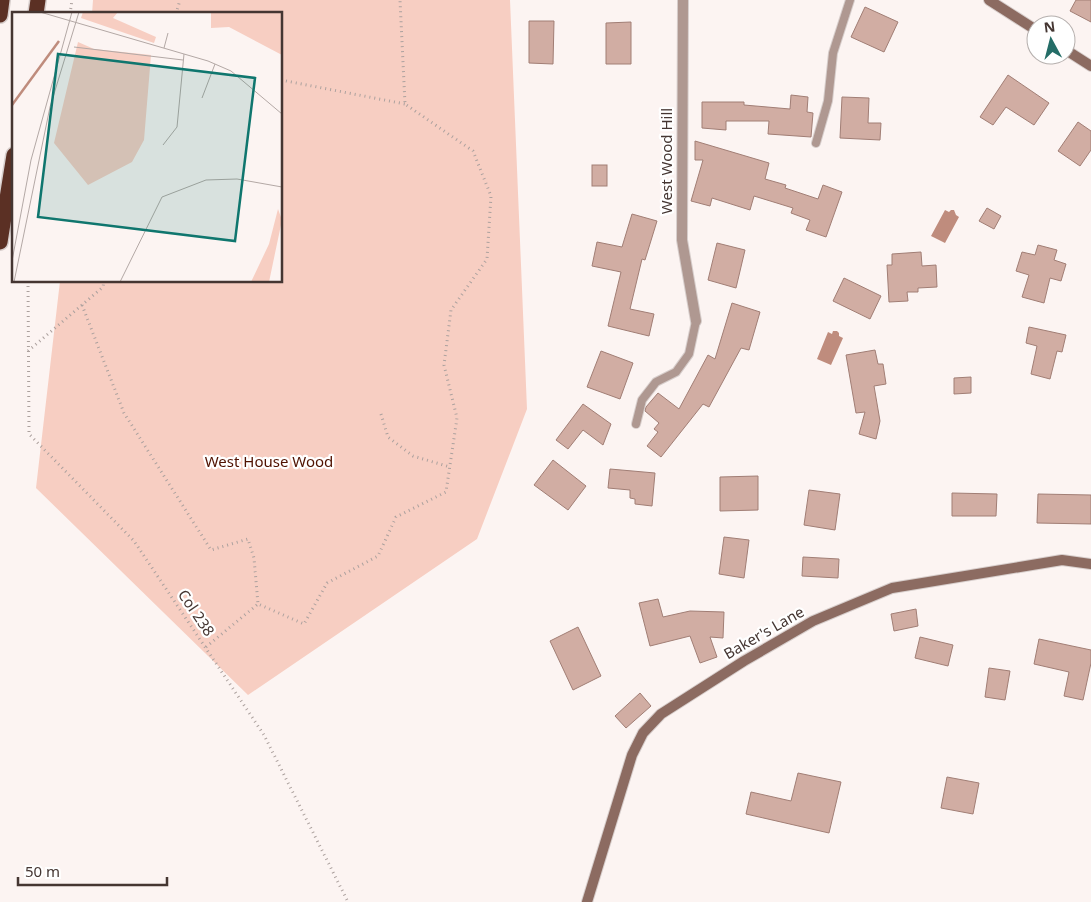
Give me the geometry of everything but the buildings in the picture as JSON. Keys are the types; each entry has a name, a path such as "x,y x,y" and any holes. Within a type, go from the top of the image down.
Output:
{"highway":[{"path":"0,15 2,0"},
{"path":"0,242 12,167"}],"street":[{"name":"West Wood Hill","path":"683,0 682,240 696,321"},
{"path":"989,0 1026,24"},
{"path":"1076,56 1091,66"},
{"name":"Baker's Lane","path":"587,902 632,755 642,733 661,714 744,661 813,621 892,588 1062,560 1091,564"}],"lane":[{"path":"816,143 828,101 833,52 850,0"},
{"path":"636,424 642,400 656,382 676,372 689,354 696,321"}],"path":[{"path":"400,0 405,104"},
{"path":"258,604 304,624 327,583 378,556 396,517 446,492 457,418 444,365 451,310 487,259 491,196 473,151 405,104 282,80"},
{"name":"Col 238","path":"28,282 29,434 134,540 264,735 348,902"},
{"path":"27,352 103,287 104,282"},
{"path":"82,305 124,413 211,550 248,539 254,558 258,604"},
{"path":"381,414 388,438 413,456 450,467"},
{"path":"206,648 258,604"}],"green space":[{"name":"West House Wood","path":"93,0 510,0 527,409 477,539 248,695 36,488 60,282 282,282 282,12 92,12"}],"shaded area":[{"path":"945,210 949,212 954,210 959,217 945,243 931,236"},
{"path":"833,331 837,331 839,336 843,338 831,365 817,359 828,332 832,334"}]}
